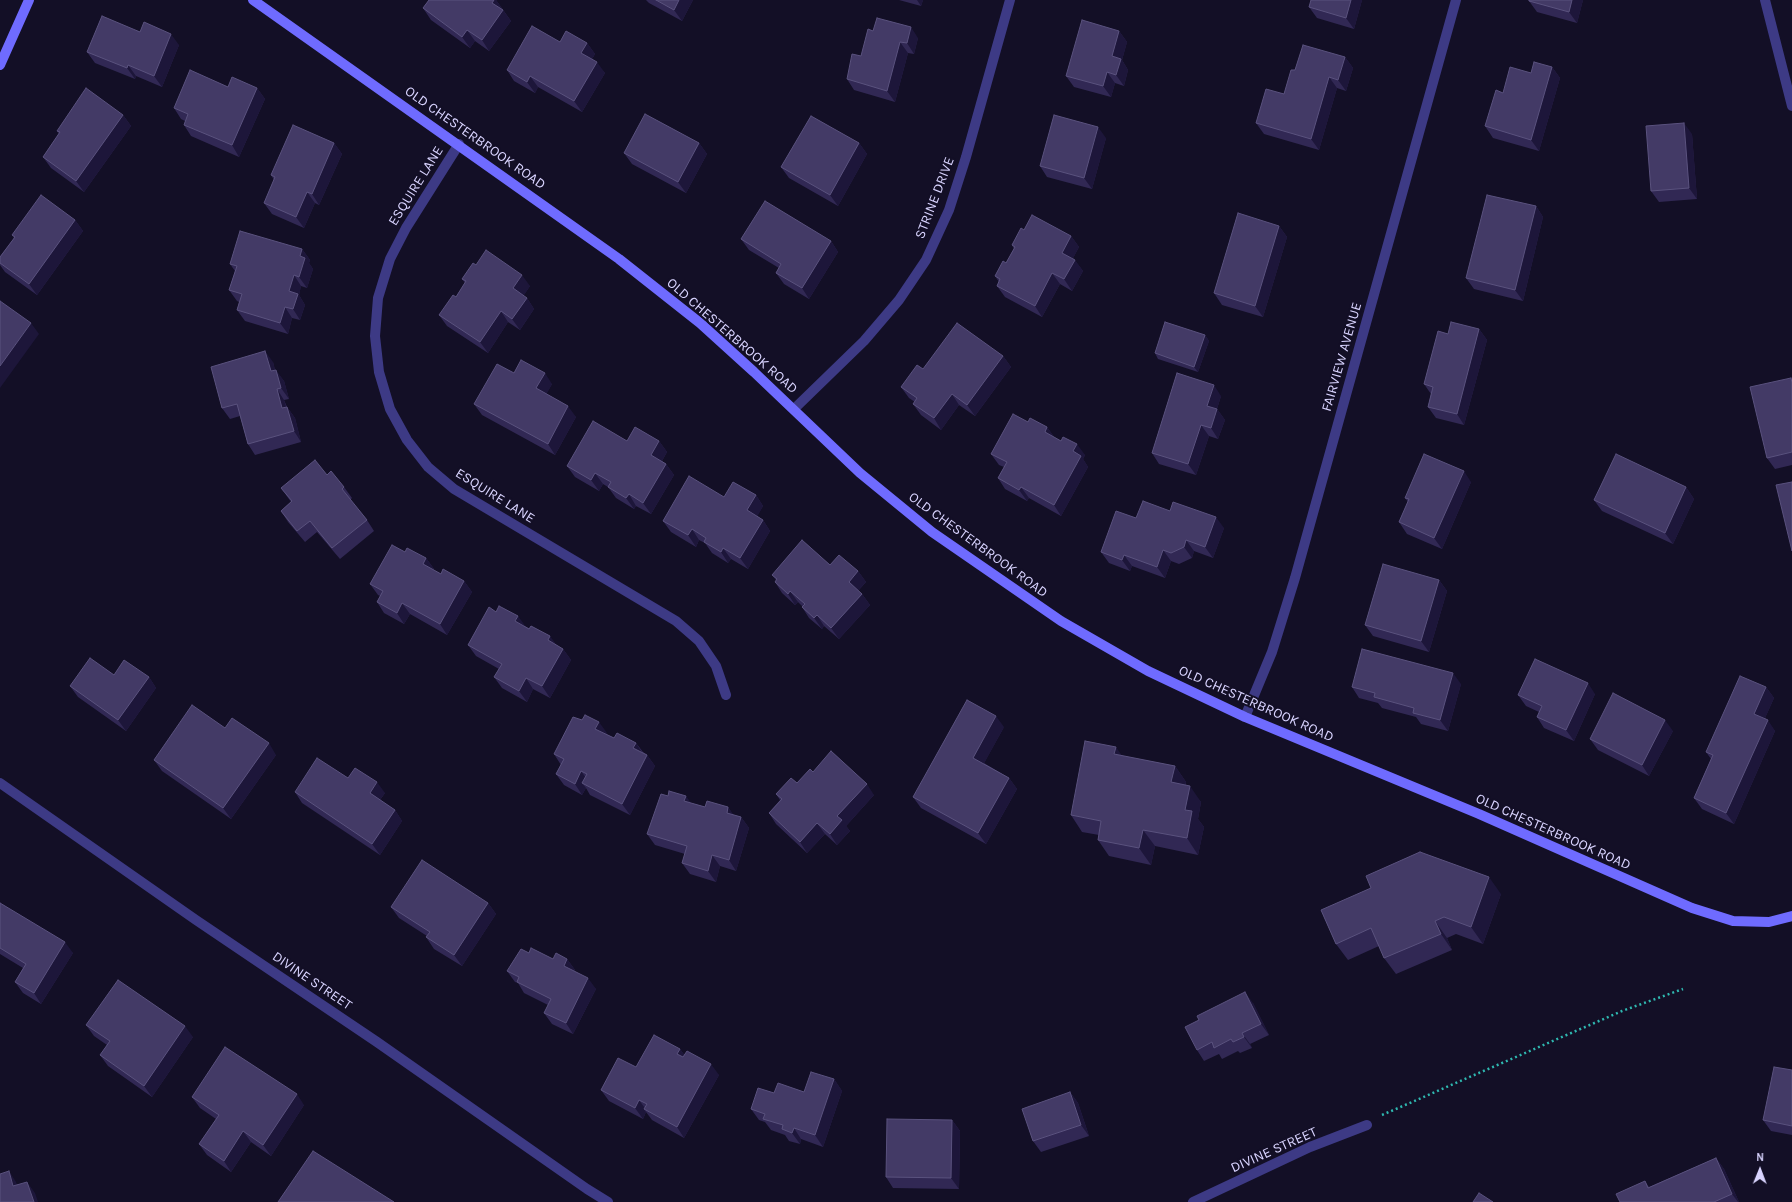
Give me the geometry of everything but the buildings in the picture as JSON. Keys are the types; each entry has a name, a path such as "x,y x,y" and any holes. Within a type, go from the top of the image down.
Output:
{"street":[{"path":"0,65 29,0"},
{"name":"OLD CHESTERBROOK ROAD","path":"253,0 459,144 626,264 700,323 794,409 860,473 932,532 1061,621 1148,671 1245,717 1479,814 1692,908 1733,921 1769,922 1792,916"},
{"name":"STRINE DRIVE","path":"794,409 864,341 899,300 926,260 949,210 1010,0"},
{"name":"FAIRVIEW AVENUE","path":"1245,717 1272,652 1295,578 1456,0"},
{"path":"1765,0 1792,106"},
{"name":"ESQUIRE LANE","path":"459,144 406,228 390,259 378,298 375,336 379,372 390,409 407,440 428,467 454,489 676,621 699,641 716,666 726,695"},
{"name":"DIVINE STREET","path":"0,783 196,920 608,1202"},
{"name":"DIVINE STREET","path":"1193,1202 1310,1147 1366,1125"}],"path":[{"path":"1366,1125 1374,1118 1622,1011 1683,989"}]}
